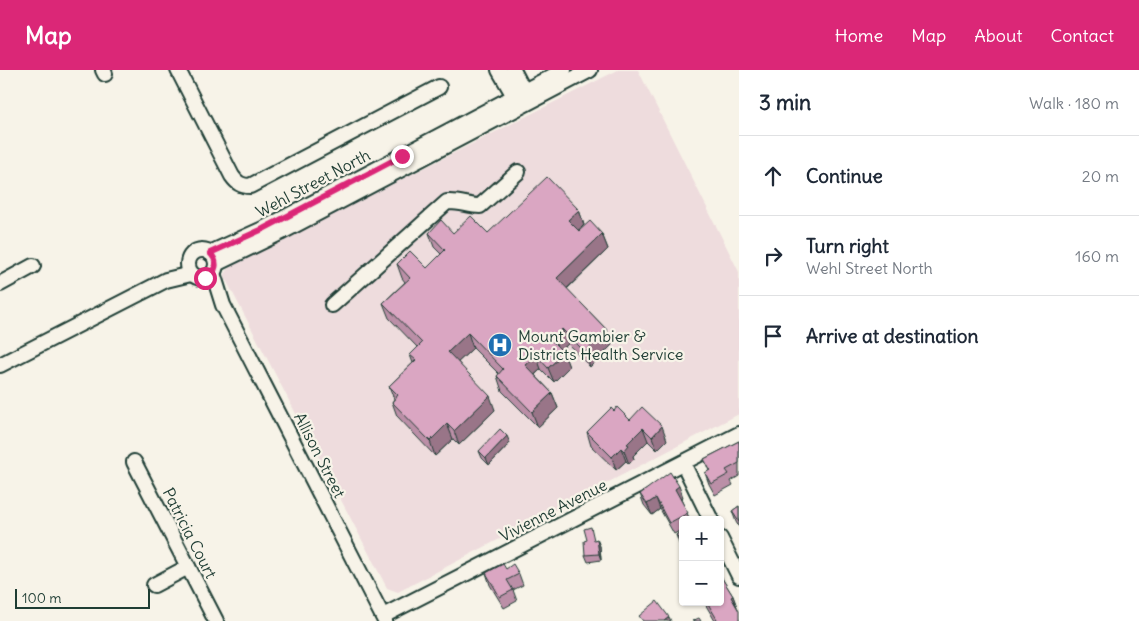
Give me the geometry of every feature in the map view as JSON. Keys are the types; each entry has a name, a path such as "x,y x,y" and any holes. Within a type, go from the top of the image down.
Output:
{"street":[{"path":"178,70 232,176 237,183 243,186 250,186 439,87"},
{"path":"500,70 521,97"},
{"path":"513,70 521,97"},
{"name":"Wehl Street North","path":"0,365 166,280 203,267 280,233 521,97 564,70"},
{"name":"Wehl Street North","path":"521,97 590,70"},
{"path":"332,305 447,202 480,206 518,172"},
{"path":"0,284 33,266"},
{"name":"Allison Street","path":"203,267 384,619"},
{"name":"Vivienne Avenue","path":"384,619 739,434"},
{"name":"Patricia Court","path":"134,462 216,621"},
{"path":"683,463 709,516"},
{"path":"724,546 739,576"},
{"path":"154,585 188,567"}],"shaded area":[{"name":"Mount Gambier & Districts Health Service","path":"618,70 638,70 739,272 739,414 398,592 387,588 224,276 230,266"}],"building":[{"path":"547,177 579,210 568,220 579,231 590,221 602,234 557,278 607,330 585,352 562,329 551,340 564,353 548,368 536,355 525,365 552,393 532,412 497,376 503,369 468,333 448,352 490,396 454,431 447,424 430,441 392,402 398,395 389,386 416,360 410,355 422,343 383,303 410,278 397,264 410,251 427,268 445,250 429,233 441,220 453,233 471,216 488,233"},
{"path":"617,407 630,420 642,407 662,426 652,437 643,428 627,444 629,445 624,451 621,448 612,457 587,432 611,408 614,411"},
{"path":"500,429 507,436 486,458 479,451"},
{"path":"739,441 739,463 726,470 729,474 711,484 705,473 710,470 704,459"},
{"path":"670,472 679,486 675,489 688,513 679,516 669,523 656,498 647,504 640,494"},
{"path":"739,506 739,522 732,511"},
{"path":"591,527 594,540 597,539 599,554 585,555 584,541 587,540 584,529"},
{"path":"503,564 506,569 513,564 519,574 507,580 513,590 500,597 486,573"},
{"path":"724,581 739,611 739,621 718,621 709,606 724,606"},
{"path":"657,601 669,617 664,621 643,621 639,616"}],"place":[{"name":"Mount Gambier & Districts Health Service","path":"500,345"}],"route":[{"path":"205,278 210,276 215,269 214,257 210,253 263,229 402,156"}]}
